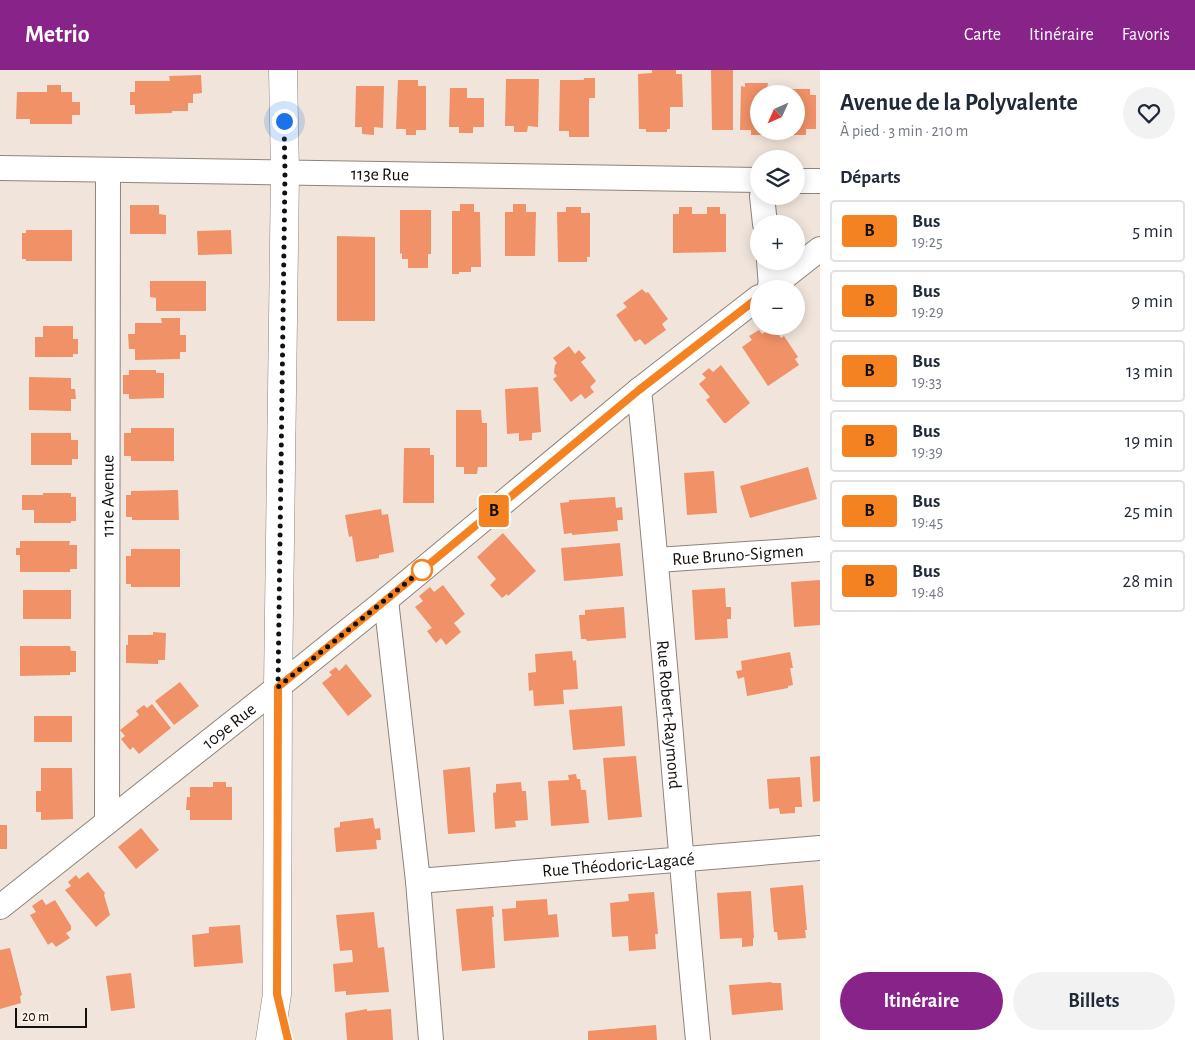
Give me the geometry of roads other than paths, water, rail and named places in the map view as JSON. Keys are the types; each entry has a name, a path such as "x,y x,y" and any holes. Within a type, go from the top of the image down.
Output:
{"main road":[{"path":"270,1040 277,994 278,687 285,172 283,70"},
{"path":"277,994 288,1040"}],"street":[{"name":"113e Rue","path":"0,168 750,180"},
{"name":"111e Avenue","path":"108,170 108,822"},
{"path":"805,181 820,181"},
{"name":"109e Rue","path":"780,280 820,250"},
{"name":"109e Rue","path":"4,900 108,822 278,687 639,390 750,303"},
{"name":"Rue Robert-Raymond","path":"639,390 657,560 698,1040"},
{"name":"Rue Bruno-Sigmen","path":"657,560 820,549"},
{"path":"386,600 418,881 431,1040"},
{"name":"Rue Théodoric-Lagacé","path":"418,881 820,848"}]}
